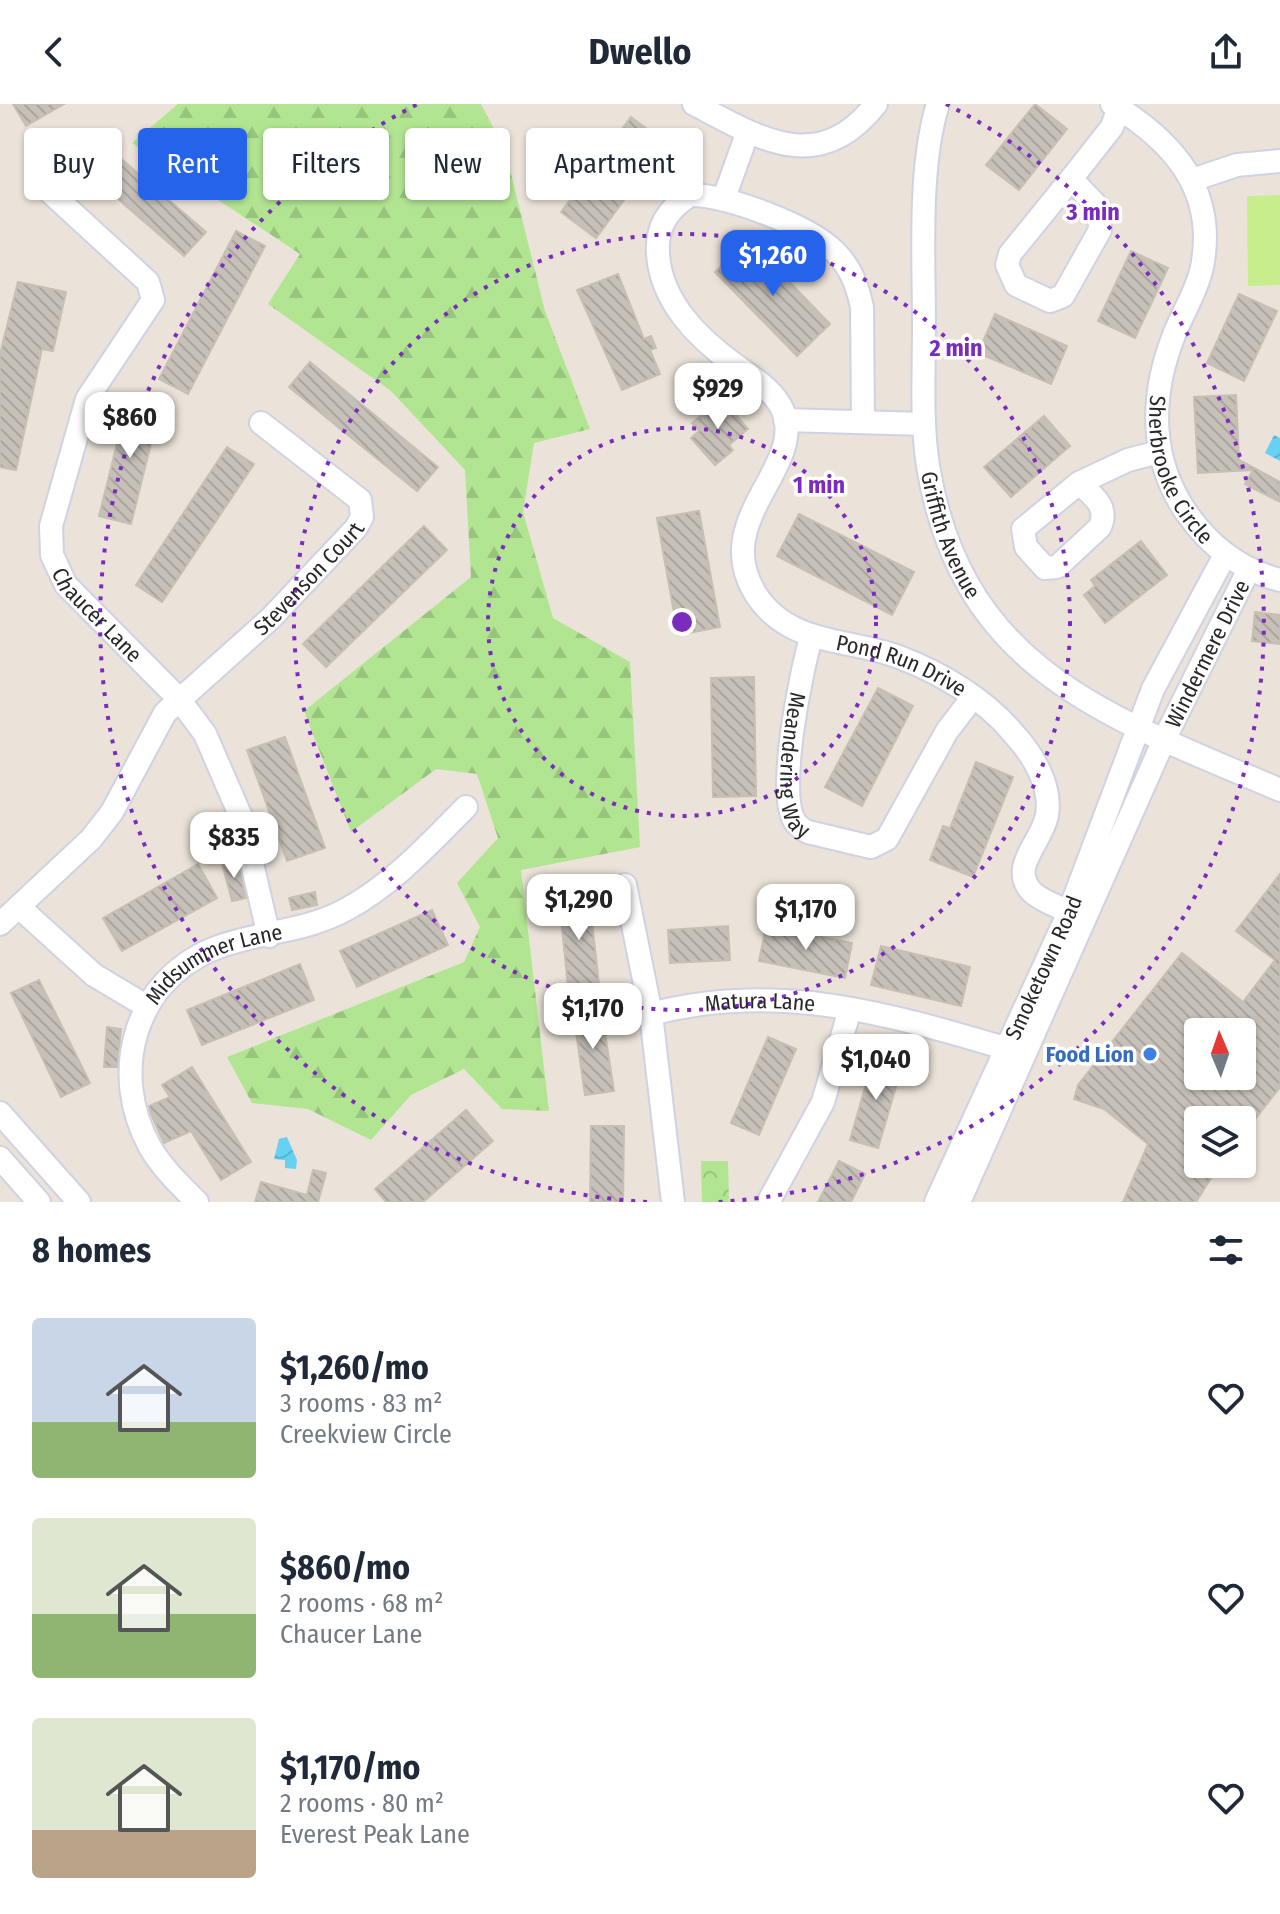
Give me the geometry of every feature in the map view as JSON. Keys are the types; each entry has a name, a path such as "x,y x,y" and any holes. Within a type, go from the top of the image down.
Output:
{"street":[{"path":"694,104 747,134 792,145 822,142 848,130 876,104"},
{"name":"Griffith Avenue","path":"938,104 928,170 925,229 924,424 928,466 949,545 986,612 1027,659 1056,683 1136,729 1280,790"},
{"path":"1071,179 1099,208 1100,230 1063,296 1050,301 1016,285 1007,265 1010,254 1112,127 1117,105"},
{"name":"Sherbrooke Circle","path":"1117,105 1167,143 1192,180 1203,227 1202,269 1165,362 1156,415 1159,452 1177,500 1199,531 1225,555 1249,569 1280,580"},
{"path":"724,198 747,134"},
{"path":"1192,180 1237,165 1280,161"},
{"path":"863,422 862,307 852,274 834,250 819,239 724,198 690,195 677,204 659,230 659,266 673,304 696,332 769,392 785,420 924,424"},
{"name":"Chaucer Lane","path":"59,200 148,282 153,300 87,399 51,526 52,555 66,585 179,699 205,734 241,817 269,936"},
{"name":"Pond Run Drive","path":"785,420 783,449 748,521 743,556 747,577 766,607 785,625 811,638 867,647 899,657 973,697 1016,735 1044,781 1048,814 1044,830 1028,855 1023,876 1036,896 1069,912"},
{"name":"Stevenson Court","path":"179,699 271,618 356,528 362,517 360,500 261,423"},
{"path":"1079,483 1128,460 1159,452"},
{"name":"Windermere Drive","path":"1136,729 1166,663 1225,555"},
{"name":"Windermere Drive","path":"1164,740 1249,569"},
{"name":"Meandering Way","path":"811,638 794,707 790,747 791,812 799,827 808,832 871,847 880,845 887,839 947,731 973,697"},
{"path":"0,924 91,839 130,783 156,726 179,699"},
{"name":"Smoketown Road","path":"936,1202 1069,912 1136,729"},
{"name":"Smoketown Road","path":"959,1202 1164,740"},
{"name":"Midsummer Lane","path":"197,1202 151,1148 135,1110 130,1075 131,1052 146,1006 172,975 192,960 242,940 316,923 371,894 466,807"},
{"path":"625,885 651,1014 673,1202"},
{"path":"19,907 94,975 146,1006"},
{"name":"Matura Lane","path":"651,1014 714,1001 796,999 943,1029 1008,1049"},
{"path":"770,1199 823,1102 850,1009"},
{"path":"0,1113 79,1202"},
{"path":"0,1158 39,1202"}],"green space":[{"path":"178,104 481,104 494,128 405,128 405,200 510,200 510,170 545,311 590,429 534,443 523,512 553,618 630,662 640,847 521,870 549,1111 502,1109 464,1069 411,1095 371,1140 308,1109 252,1103 227,1057 464,962 480,927 457,883 498,838 477,774 436,769 351,832 304,711 471,577 465,470 391,391 268,304 300,254 218,200 247,200 247,128 150,128"},
{"path":"1280,195 1280,285 1248,286 1247,196"},
{"path":"701,1161 728,1161 729,1202 702,1202"}],"water":[{"path":"1274,435 1280,438 1280,461 1265,453"},
{"path":"287,1137 297,1160 296,1169 285,1168 285,1160 274,1159 279,1139"}],"building":[{"path":"13,104 64,104 26,126"},
{"path":"1035,104 1067,129 1019,190 986,165"},
{"path":"631,117 646,128 623,128"},
{"path":"122,159 138,173 138,200 169,200 206,232 184,256 119,200 122,200"},
{"path":"570,200 624,200 596,238 561,212"},
{"path":"236,231 265,246 188,394 159,379"},
{"path":"749,240 830,324 797,356 715,272"},
{"path":"1131,251 1168,268 1135,338 1098,321"},
{"path":"618,274 644,339 651,336 656,348 650,350 660,374 622,390 577,290"},
{"path":"18,282 66,292 53,351 42,349 16,470 0,467 0,354"},
{"path":"1239,294 1277,311 1244,381 1207,363"},
{"path":"995,314 1067,346 1051,384 978,353"},
{"path":"310,362 438,467 417,491 289,387"},
{"path":"1236,395 1239,460 1280,482 1280,502 1245,484 1253,470 1198,473 1194,397"},
{"path":"129,396 161,403 131,524 99,516"},
{"path":"721,398 748,429 729,445 733,450 715,465 691,438 699,431 692,423"},
{"path":"1044,416 1070,446 1011,497 984,467"},
{"path":"227,447 254,464 162,602 136,585"},
{"path":"699,511 720,627 678,635 657,518"},
{"path":"799,514 914,572 892,615 777,556"},
{"path":"424,526 447,550 326,667 303,644"},
{"path":"1141,541 1167,575 1105,623 1084,595 1095,586 1091,580"},
{"path":"1255,612 1280,615 1280,644 1252,641"},
{"path":"754,677 756,796 713,797 711,678"},
{"path":"878,688 913,706 862,806 825,787"},
{"path":"285,737 325,848 287,861 247,750"},
{"path":"976,762 1013,777 973,877 930,860 943,826 950,828"},
{"path":"237,860 246,898 232,901 222,863"},
{"path":"198,864 217,898 122,951 103,918"},
{"name":"Food Lion","path":"1280,874 1280,1087 1256,1118 1256,1106 1184,1106 1184,1178 1211,1178 1196,1202 1123,1202 1148,1144 1104,1109 1074,1099 1078,1085 1182,953 1243,1002 1275,960 1236,931"},
{"path":"315,892 317,905 292,910 289,898"},
{"path":"589,896 599,984 568,987 559,899"},
{"path":"432,910 448,945 357,987 340,951"},
{"path":"728,926 730,960 670,963 668,930"},
{"path":"766,926 852,943 845,978 759,961"},
{"path":"881,946 970,967 961,1006 871,985"},
{"path":"300,964 314,1000 202,1045 187,1010"},
{"path":"39,980 90,1083 61,1097 11,993"},
{"path":"601,1007 614,1091 585,1095 573,1011"},
{"path":"107,1027 121,1029 117,1067 104,1067"},
{"path":"768,1037 796,1049 759,1135 731,1123"},
{"path":"874,1056 903,1063 878,1148 850,1140"},
{"path":"192,1067 251,1162 221,1180 191,1131 164,1143 151,1114 149,1106 170,1097 162,1085"},
{"path":"466,1110 493,1141 423,1202 386,1202 375,1189"},
{"path":"591,1126 624,1126 623,1202 590,1202"},
{"path":"839,1161 865,1174 851,1202 818,1202"},
{"path":"313,1170 326,1173 318,1202 255,1202 261,1182 307,1195"}],"place":[{"name":"Food Lion","path":"1150,1054"}]}
